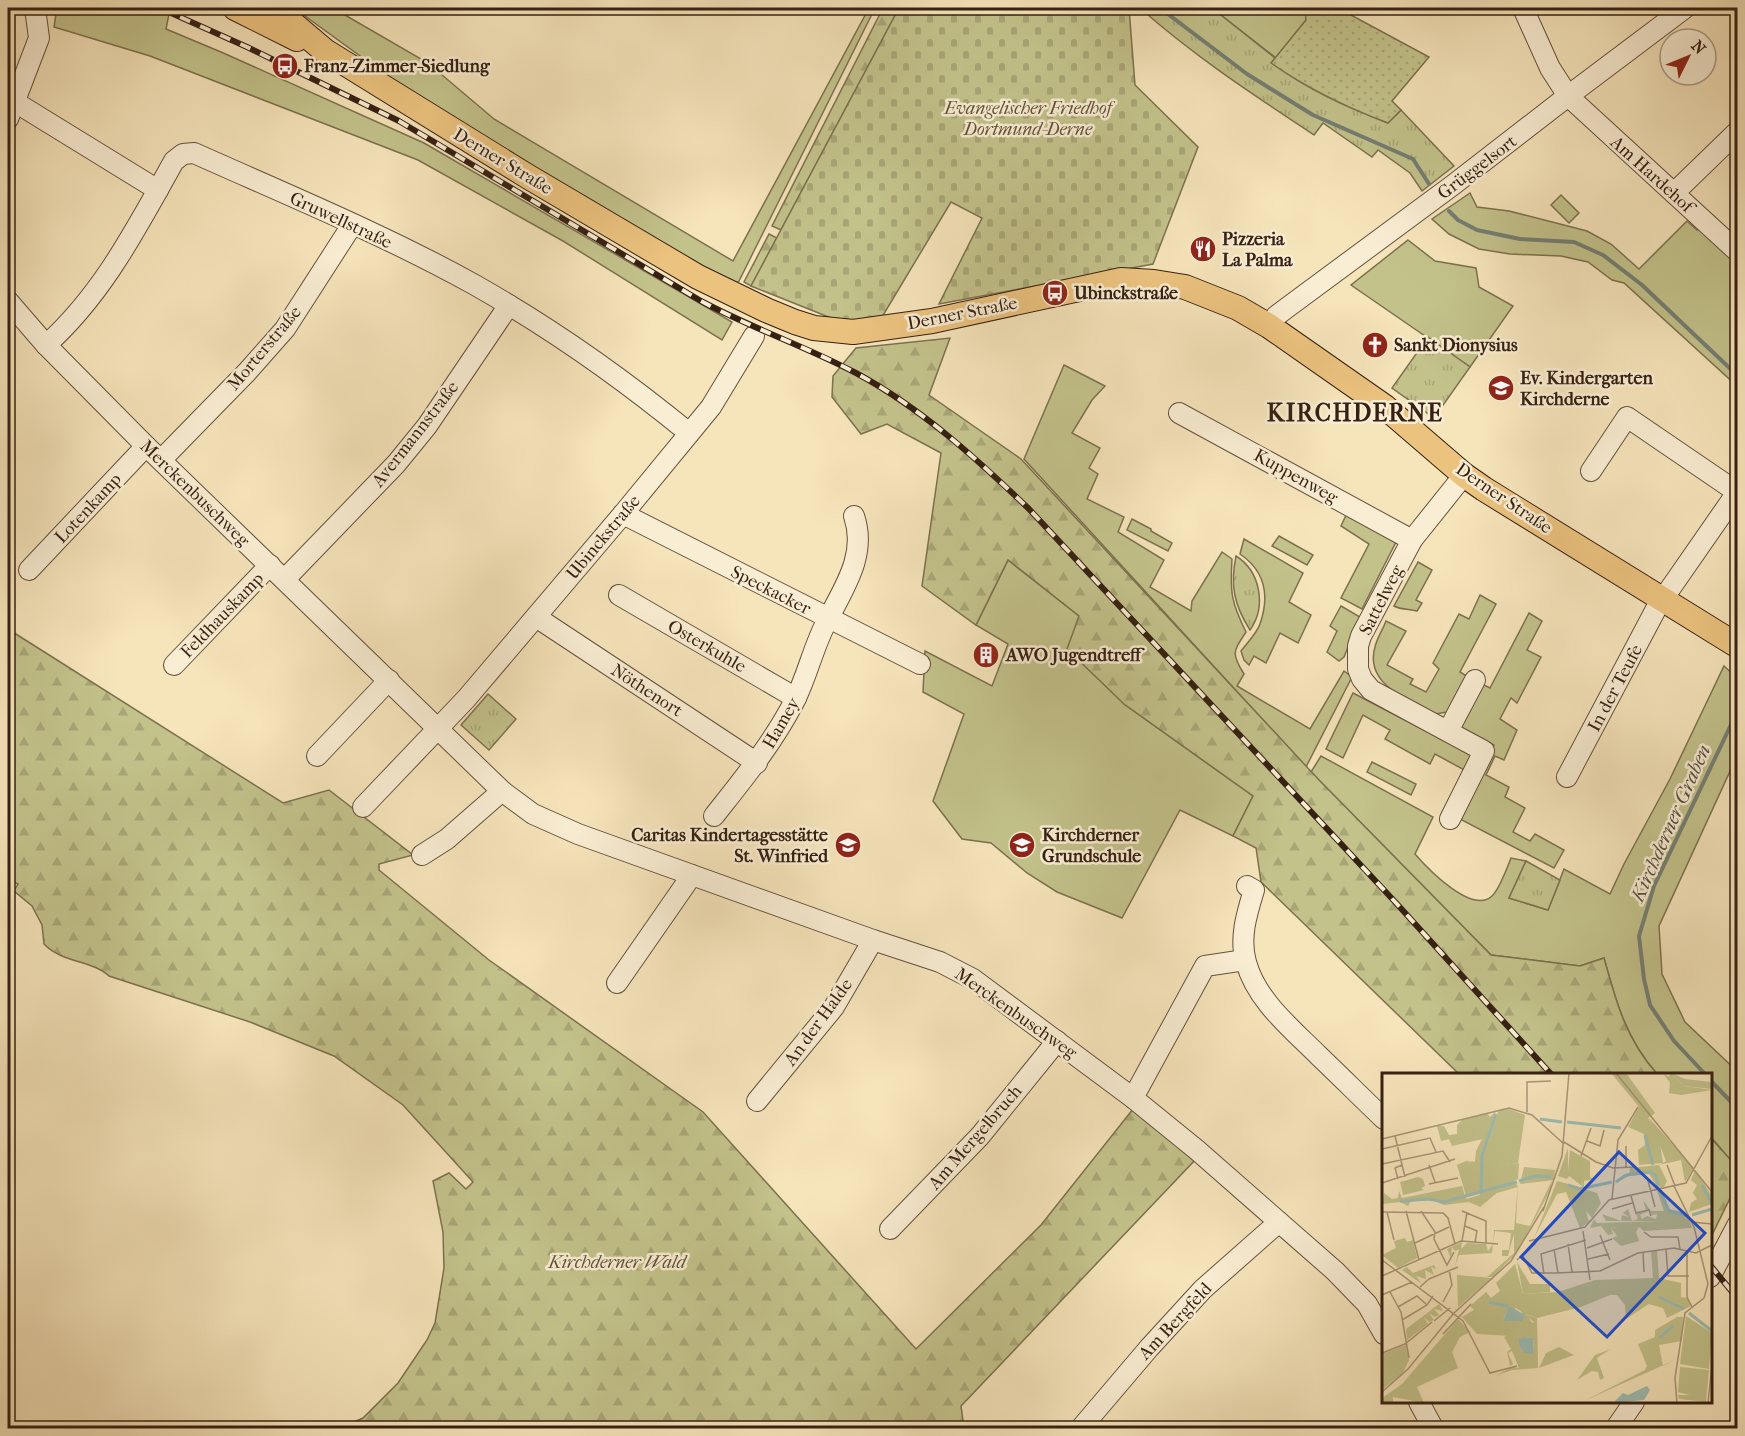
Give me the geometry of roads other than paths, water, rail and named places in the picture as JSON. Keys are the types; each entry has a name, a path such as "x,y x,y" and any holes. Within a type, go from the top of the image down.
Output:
{"main road":[{"path":"235,8 325,51"},
{"name":"Derner Straße","path":"274,8 325,51 527,176 698,277 766,310 814,328 853,332 898,326 967,314 1121,280 1185,286 1238,308 1269,326 1385,407 1464,475 1737,646"}],"street":[{"path":"35,8 39,38 11,110 158,190"},
{"name":"Am Hardehof","path":"1523,8 1550,68 1568,96 1737,252"},
{"name":"Grüggelsort","path":"1269,326 1276,316 1453,185 1685,8"},
{"path":"1674,194 1737,130"},
{"name":"Gruwellstraße","path":"46,345 84,305 110,272 174,161 183,153 194,153 352,225 473,284 509,305 622,380 689,433"},
{"name":"Morterstraße","path":"154,453 247,372 285,329 352,225"},
{"name":"Merckenbuschweg","path":"8,301 46,345 154,453 502,791 533,814 578,834 940,962 973,979 1174,1130 1355,1291 1367,1304 1382,1332"},
{"name":"Avermannstraße","path":"285,579 396,464 427,426 509,305"},
{"name":"Ubinckstraße","path":"439,729 623,514 689,433 727,382 754,336"},
{"name":"Kuppenweg","path":"1179,413 1412,540"},
{"path":"1591,471 1627,417 1737,492"},
{"name":"Lotenkamp","path":"29,570 154,453"},
{"name":"Sattelweg","path":"1450,819 1484,751 1371,690 1362,679 1358,669 1358,646 1361,636 1412,540 1464,475"},
{"name":"In der Teufe","path":"1567,777 1663,598 1737,492"},
{"name":"Speckacker","path":"623,514 920,664"},
{"name":"Hamey","path":"714,816 757,763 776,735 796,698 828,619 858,555 858,528 854,516"},
{"name":"Feldhauskamp","path":"174,665 270,565"},
{"name":"Osterkuhle","path":"619,595 796,698"},
{"name":"Nöthenort","path":"536,617 757,763"},
{"path":"317,756 389,680"},
{"path":"1448,731 1475,680"},
{"path":"363,807 439,729"},
{"path":"422,855 447,839 502,791"},
{"path":"616,983 692,875"},
{"path":"1247,886 1254,891 1244,932 1245,960 1250,977 1269,1005 1382,1118"},
{"name":"An der Halde","path":"758,1101 834,1007 873,940"},
{"path":"1133,1098 1205,966 1245,960"},
{"name":"Am Mergelbruch","path":"890,1229 980,1136 1057,1041"},
{"name":"Am Bergfeld","path":"1082,1428 1149,1348 1203,1289 1279,1222"},
{"path":"1712,1274 1736,1231"},
{"path":"1420,1403 1433,1428"},
{"path":"1616,1428 1633,1403"}],"waterway":[{"name":"Kirchderner Graben","path":"1160,8 1247,74 1313,115 1413,159 1429,184"},
{"name":"Kirchderner Graben","path":"1449,211 1458,220 1477,230 1520,239 1574,242 1603,255 1642,285 1738,376"},
{"name":"Kirchderner Graben","path":"1704,1073 1674,1041 1650,1005 1644,979 1639,936 1654,886 1738,710"},
{"name":"Kirchderner Graben","path":"1712,1082 1738,1109"}],"railway":[{"path":"160,8 247,47 399,121 701,301 856,373 925,418 989,471 1029,509 1397,904 1550,1073"},
{"path":"1712,1267 1738,1299"}],"place":[{"name":"Franz-Zimmer-Siedlung","path":"285,66"},
{"name":"Pizzeria La Palma","path":"1203,249"},
{"name":"Ubinckstraße","path":"1055,293"},
{"name":"Sankt Dionysius","path":"1375,345"},
{"name":"Ev. Kindergarten Kirchderne","path":"1501,388"},
{"name":"AWO Jugendtreff","path":"986,655"},
{"name":"Caritas Kindertagesstätte St. Winfried","path":"848,845"},
{"name":"Kirchderner Grundschule","path":"1022,845"}],"district":[{"name":"KIRCHDERNE","path":"1355,413"}],"park label":[{"name":"Evangelischer Friedhof Dortmund-Derne","path":"1028,118"},
{"name":"Kirchderner Wald","path":"617,1262"}]}
